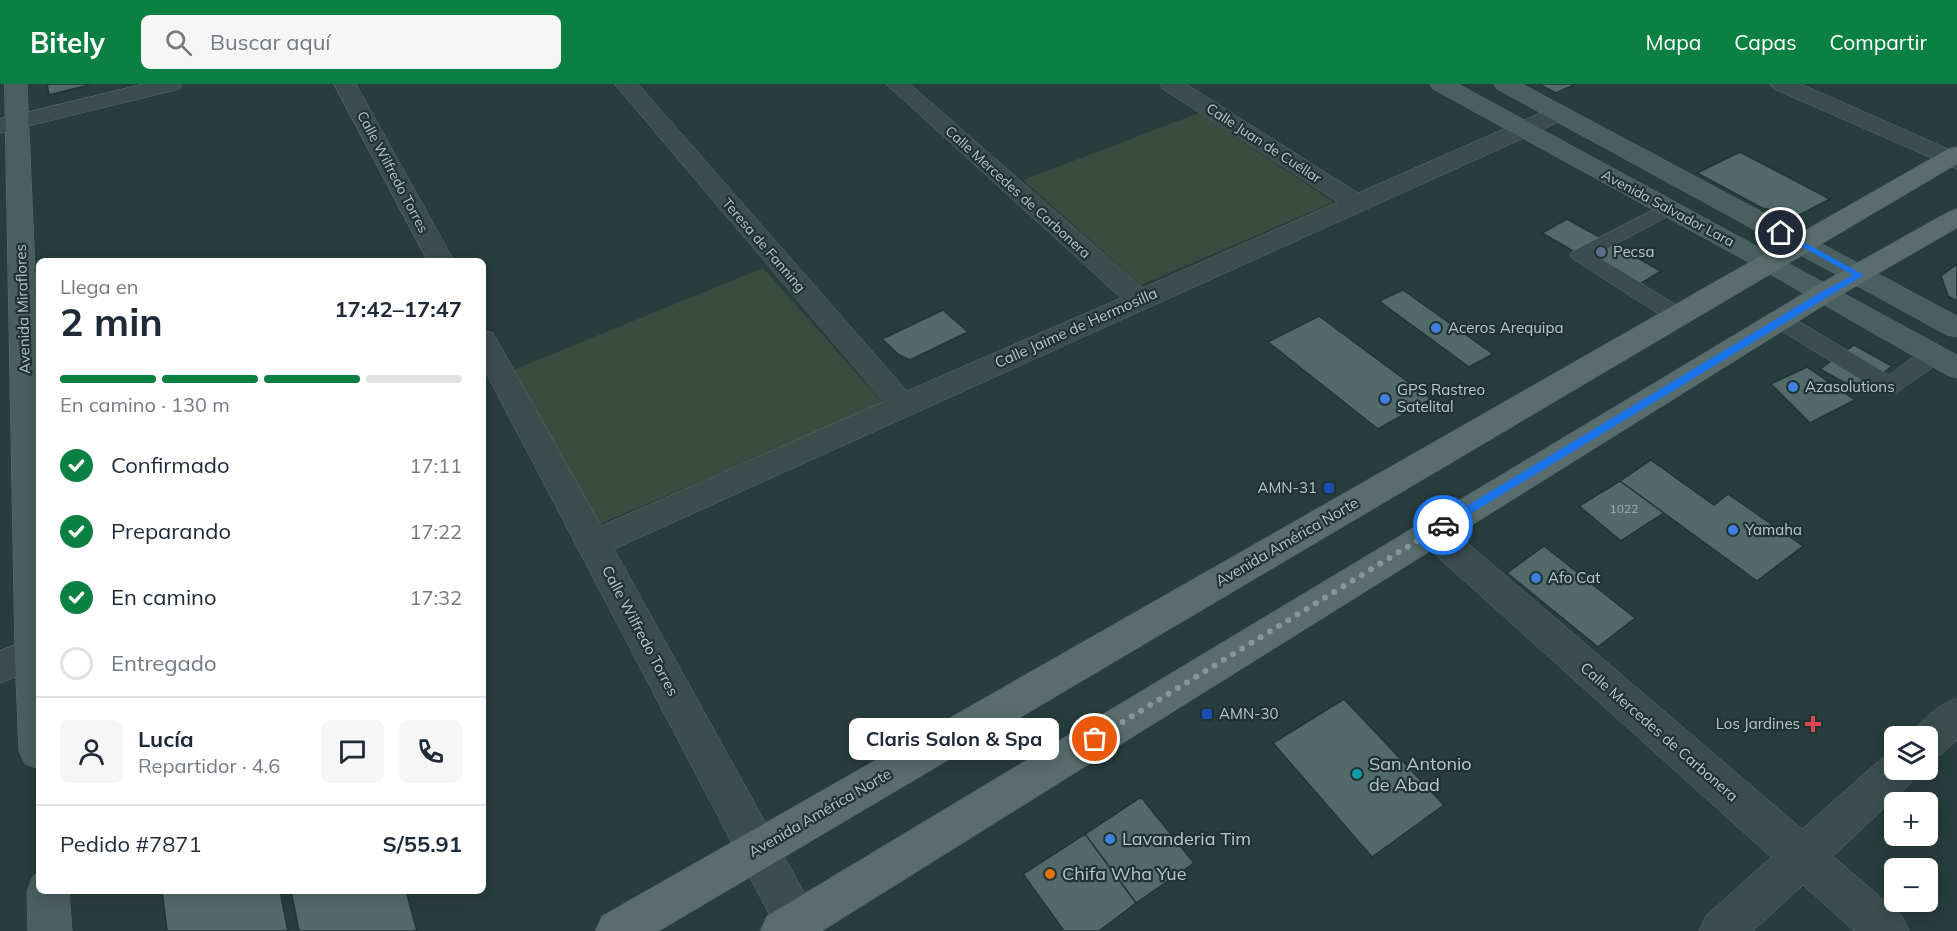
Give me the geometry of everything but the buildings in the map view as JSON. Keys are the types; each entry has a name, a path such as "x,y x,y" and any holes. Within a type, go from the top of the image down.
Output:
{"main road":[{"name":"Avenida América Norte","path":"617,931 1802,243 1954,158"},
{"path":"789,926 1824,293 1860,275 1957,217"}],"street":[{"name":"Avenida Miraflores","path":"16,84 8,124 17,660 36,738"},
{"path":"8,124 171,84"},
{"name":"Calle Wilfredo Torres","path":"345,84 439,258"},
{"name":"Teresa de Fanning","path":"626,84 903,406"},
{"name":"Calle Mercedes de Carbonera","path":"897,84 1140,300"},
{"name":"Calle Juan de Cuéllar","path":"1171,84 1356,203"},
{"name":"Avenida Salvador Lara","path":"1441,84 1770,263 1946,362"},
{"path":"1504,84 1957,328"},
{"path":"1782,84 1954,158"},
{"name":"Calle Jaime de Hermosilla","path":"593,544 1560,113"},
{"name":"Calle Wilfredo Torres","path":"486,346 757,850 789,926"},
{"name":"Calle Mercedes de Carbonera","path":"1432,532 1887,931"},
{"path":"1938,733 1957,715"},
{"path":"1721,931 1886,780"},
{"path":"48,894 50,931"}],"lane":[{"path":"1669,208 1580,255 1678,316"},
{"path":"1780,320 1889,386 1946,362"}],"green space":[{"path":"1199,113 1334,202 1141,285 1023,180"},
{"path":"763,268 883,403 579,533 503,374"}],"way so far":[{"path":"1095,739 1443,525"}],"place":[{"name":"Pecsa","path":"1601,252"},
{"name":"Aceros Arequipa","path":"1436,328"},
{"name":"Azasolutions","path":"1793,387"},
{"name":"GPS Rastreo Satelital","path":"1385,399"},
{"name":"AMN-31","path":"1329,488"},
{"name":"Yamaha","path":"1733,530"},
{"name":"Afo Cat","path":"1536,578"},
{"name":"AMN-30","path":"1207,714"},
{"name":"Los Jardines","path":"1813,724"},
{"name":"Claris Salon & Spa","path":"1095,739"},
{"name":"San Antonio de Abad","path":"1357,774"},
{"name":"Lavanderia Tim","path":"1110,839"},
{"name":"Chifa Wha Yue","path":"1050,874"}],"route":[{"path":"1443,525 1824,293 1860,275 1781,233"}]}
